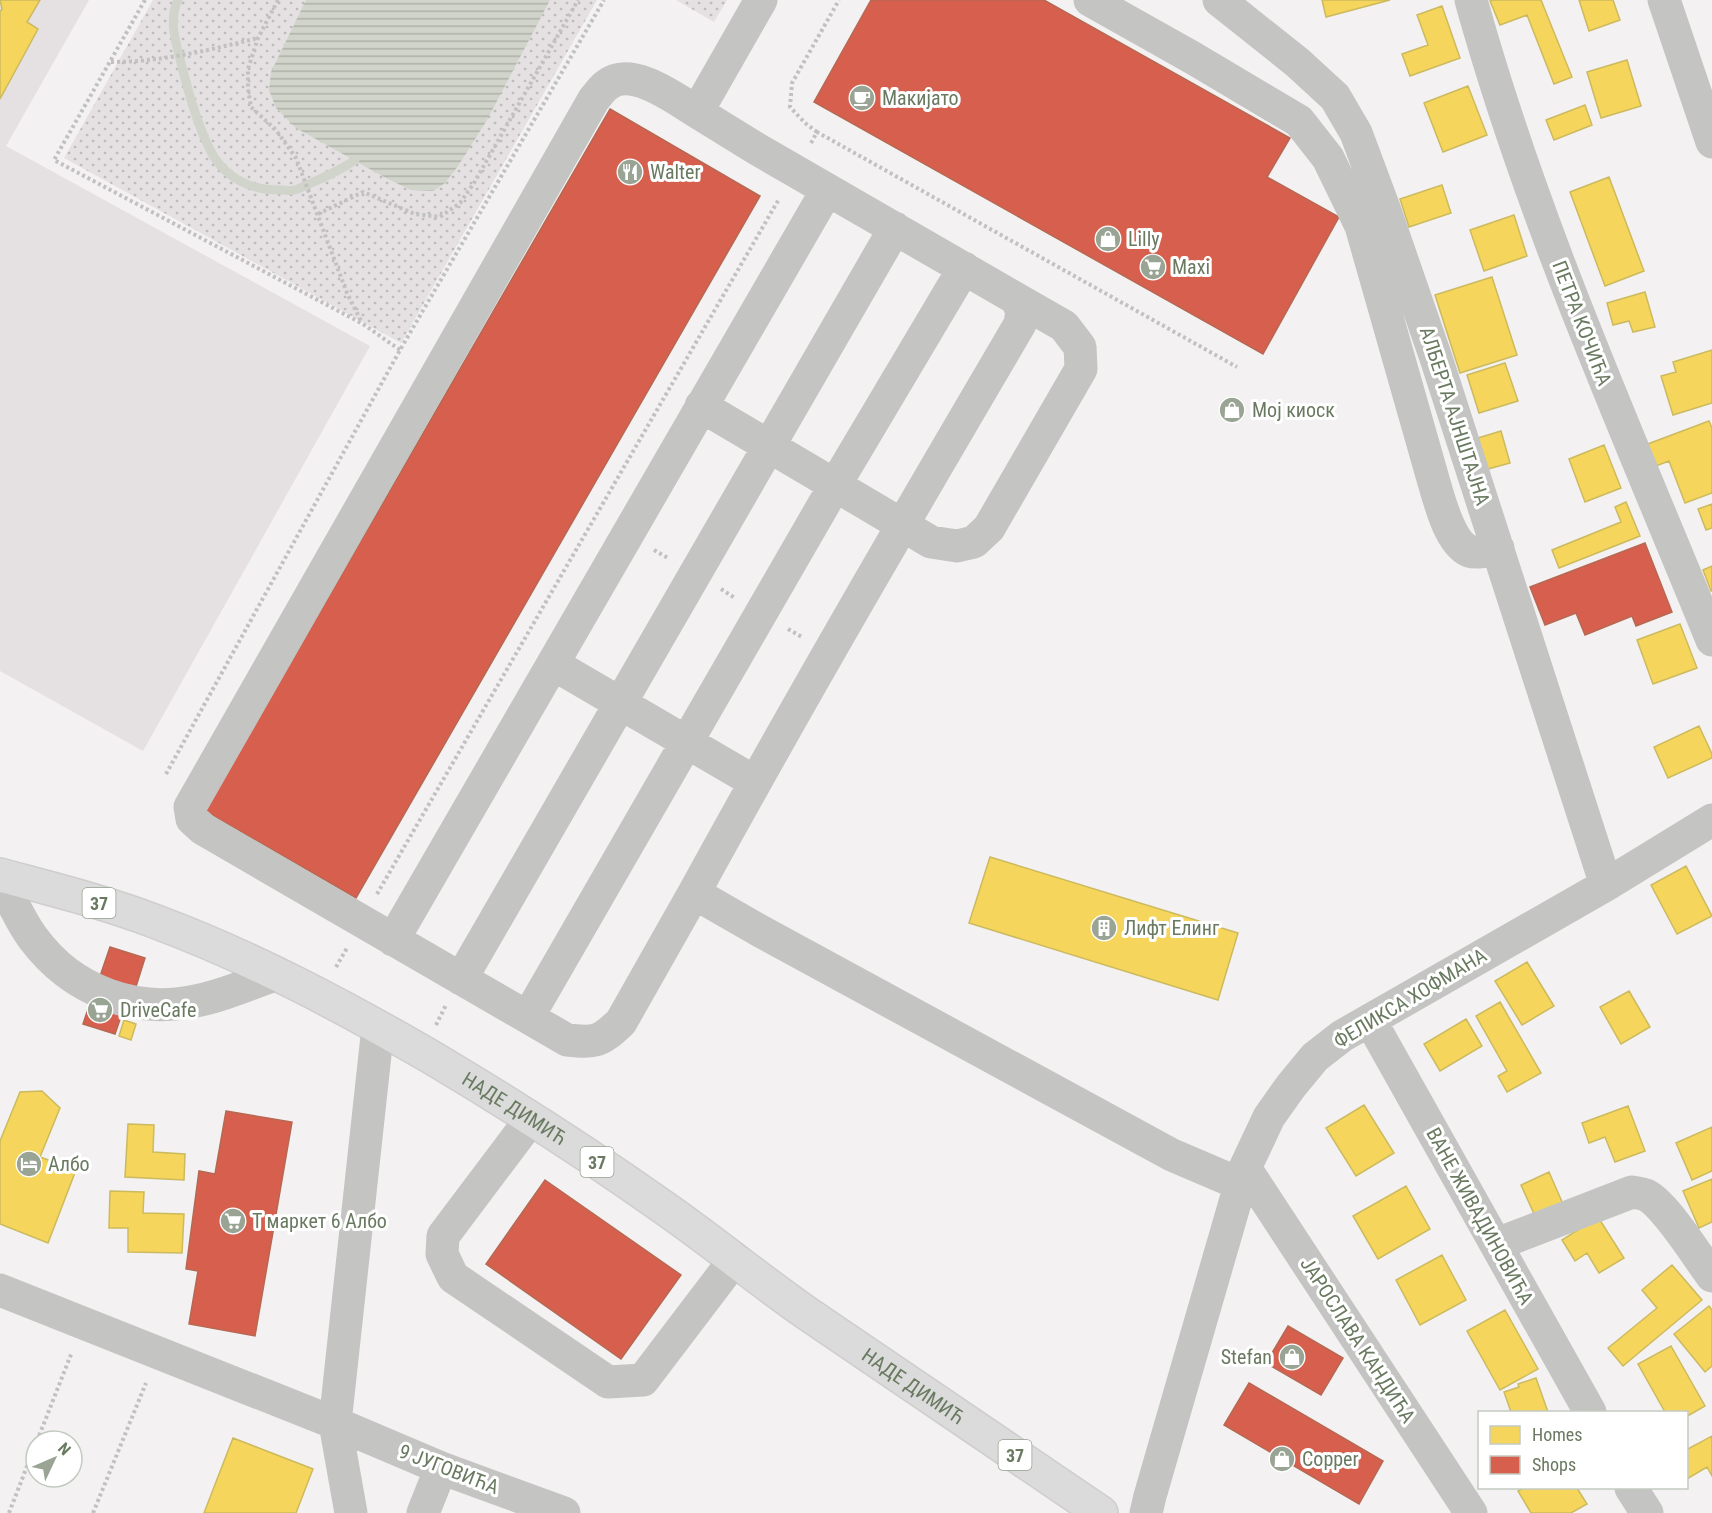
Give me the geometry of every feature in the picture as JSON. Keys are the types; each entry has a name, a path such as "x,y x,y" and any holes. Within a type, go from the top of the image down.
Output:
{"main road":[{"name":"НАДЕ ДИМИЋ","path":"0,876 151,919 235,954 321,995 378,1026 487,1090 663,1207 815,1319 1101,1513"}],"street":[{"path":"698,112 761,0"},
{"path":"1090,0 1193,58 1299,122 1328,158 1361,226 1444,514 1458,543 1471,552 1498,548"},
{"name":"АЛБЕРТА АЈНШТАЈНА","path":"1219,0 1298,63 1335,97 1356,133 1436,358 1606,885"},
{"name":"ПЕТРА КОЧИЋА","path":"1471,0 1526,176 1593,354 1712,640"},
{"path":"1664,0 1712,142"},
{"path":"701,406 835,485 902,525 931,542 957,546 974,543 989,528 1081,369 1080,347 1064,326 827,190 654,86 627,77 608,83 594,99 190,807 192,819 202,830 567,1040 589,1042 604,1038 621,1022 754,782 902,525 1020,324 1022,310 1015,298"},
{"path":"393,940 827,190"},
{"path":"460,979 895,228"},
{"path":"528,1017 835,485 964,268"},
{"path":"553,664 754,782"},
{"name":"ФЕЛИКСА ХОФМАНА","path":"1146,1513 1242,1176 1269,1117 1290,1086 1315,1057 1342,1036 1606,885 1712,820"},
{"path":"0,876 31,935 51,960 81,983 119,999 146,1005 180,1004 224,994 277,974"},
{"path":"694,893 1162,1150 1242,1176"},
{"name":"ВАНЕ ЖИВАДИНОВИЋА","path":"1370,1020 1589,1411"},
{"path":"351,1513 335,1423 378,1026"},
{"path":"531,1119 443,1236 442,1254 453,1277 608,1382 643,1380 735,1259"},
{"name":"ЈАРОСЛАВА КАНДИЋА","path":"1242,1176 1471,1513"},
{"path":"1497,1244 1632,1192 1644,1195 1666,1213 1712,1276"},
{"name":"9 ЈУГОВИЋА","path":"0,1290 335,1423 441,1468 564,1513"},
{"path":"423,1513 441,1468"},
{"path":"1632,1489 1647,1513"}],"path":[{"path":"145,0 54,159 363,324 400,350"},
{"path":"278,0 258,38 248,69 251,106 276,130 296,158 347,293 363,324"},
{"path":"318,214 363,192 415,214 432,216 441,217 460,203 474,183 578,0"},
{"path":"166,774 400,350 604,0"},
{"path":"839,0 792,84 790,107 805,123 817,132 1237,368"},
{"path":"110,62 133,62 185,55 258,38"},
{"path":"321,995 361,921 817,132"},
{"path":"597,516 829,653"},
{"path":"421,1052 460,979"},
{"path":"41,1429 83,1324"},
{"path":"93,1513 158,1353"},
{"path":"9,1513 24,1474"}],"shaded area":[{"path":"0,0 89,0 6,146 370,346 143,751 0,671"},
{"path":"153,0 597,0 401,343 64,158"},
{"path":"306,0 550,0 487,120 458,166 445,183 433,191 411,190 386,178 296,128 276,108 269,90 271,72"},
{"path":"676,0 727,0 714,22"}],"building: Homes":[{"path":"0,0 40,0 27,22 38,29 0,99 0,12 2,9"},
{"path":"1322,0 1390,0 1326,17"},
{"path":"1541,0 1572,77 1554,84 1527,15 1500,25 1490,1"},
{"path":"1579,0 1613,0 1620,20 1589,31"},
{"path":"1442,6 1460,58 1410,76 1402,54 1428,45 1417,15"},
{"path":"1627,60 1641,106 1601,118 1587,72"},
{"path":"1468,86 1487,135 1443,152 1424,103"},
{"path":"1585,105 1592,125 1554,140 1546,120"},
{"path":"1609,177 1644,271 1605,286 1570,192"},
{"path":"1442,185 1451,213 1409,227 1400,199"},
{"path":"1514,215 1527,256 1484,271 1470,230"},
{"path":"1492,277 1517,355 1460,373 1435,295"},
{"path":"1645,292 1655,327 1633,332 1629,321 1613,325 1607,303"},
{"path":"1712,350 1712,403 1673,415 1661,376 1676,372 1673,362"},
{"path":"1505,363 1518,401 1479,413 1467,375"},
{"path":"1709,421 1712,428 1712,493 1685,503 1669,461 1645,470 1637,448"},
{"path":"1501,431 1510,463 1488,469 1478,438"},
{"path":"1604,445 1621,488 1585,502 1569,459"},
{"path":"1626,502 1640,536 1559,568 1552,550 1621,522 1615,507"},
{"path":"1712,504 1712,528 1706,530 1698,509"},
{"path":"1712,566 1712,591 1711,591 1703,570"},
{"path":"1680,624 1697,668 1653,684 1637,640"},
{"path":"1699,726 1712,758 1668,778 1654,747"},
{"name":"Лифт Елинг","path":"990,857 1238,933 1218,1000 969,923"},
{"path":"1686,866 1712,916 1677,934 1651,885"},
{"path":"1527,962 1554,1006 1522,1025 1495,981"},
{"path":"1629,991 1650,1027 1621,1044 1600,1007"},
{"path":"1500,1002 1541,1073 1507,1092 1498,1076 1507,1071 1476,1016"},
{"path":"1466,1019 1482,1046 1440,1071 1424,1044"},
{"path":"124,1020 136,1024 131,1040 119,1036"},
{"name":"Албо","path":"42,1091 60,1108 40,1157 76,1170 48,1243 0,1224 0,1141 20,1092"},
{"path":"1364,1105 1394,1153 1356,1176 1326,1128"},
{"path":"1628,1106 1645,1151 1615,1162 1605,1137 1589,1143 1582,1123"},
{"path":"128,1124 154,1125 153,1152 185,1154 184,1180 125,1177"},
{"path":"1712,1127 1712,1171 1692,1180 1676,1143"},
{"path":"1549,1172 1563,1204 1535,1216 1521,1185"},
{"path":"1712,1179 1712,1222 1699,1228 1683,1191"},
{"path":"1406,1186 1430,1229 1378,1259 1353,1216"},
{"path":"110,1191 144,1192 143,1213 184,1214 182,1253 128,1252 128,1228 109,1228"},
{"path":"1598,1217 1624,1258 1599,1273 1587,1253 1575,1261 1562,1240"},
{"path":"1442,1255 1466,1300 1420,1325 1396,1280"},
{"path":"1672,1265 1702,1300 1623,1366 1608,1348 1657,1308 1642,1290"},
{"path":"1709,1306 1712,1310 1712,1366 1705,1372 1674,1334"},
{"path":"1505,1310 1538,1369 1500,1390 1467,1331"},
{"path":"1671,1346 1705,1406 1688,1416 1688,1411 1664,1411 1638,1364"},
{"path":"1536,1378 1548,1411 1511,1411 1504,1392 1519,1387 1518,1384"},
{"path":"1712,1436 1712,1476 1707,1467 1688,1478 1688,1449"},
{"path":"233,1438 313,1469 296,1513 204,1513"},
{"path":"1521,1489 1578,1489 1587,1504 1571,1513 1531,1513 1518,1491"}],"building: Shops":[{"path":"871,0 1044,0 1290,138 1267,177 1339,217 1263,354 814,102"},
{"path":"610,109 760,196 356,898 205,811"},
{"path":"1231,399 1242,405 1233,422 1222,415"},
{"path":"1645,543 1672,612 1636,626 1632,616 1585,635 1576,613 1545,625 1530,587"},
{"path":"110,947 145,958 133,996 97,985"},
{"path":"93,994 125,1005 115,1034 83,1024"},
{"name":"Т маркет 6 Албо","path":"226,1111 292,1122 255,1336 189,1324 198,1271 186,1269 199,1171 215,1174"},
{"path":"545,1180 681,1275 621,1359 486,1264"},
{"path":"1288,1326 1343,1358 1321,1395 1266,1363"},
{"path":"1249,1383 1383,1461 1359,1504 1224,1425"}],"waterway":[{"path":"178,0 173,27 189,93 209,148 227,172 251,186 270,190 292,190 301,188 355,160"}],"place":[{"name":"Макијато","path":"862,98"},
{"name":"Walter","path":"630,172"},
{"name":"Lilly","path":"1108,239"},
{"name":"Maxi","path":"1153,267"},
{"name":"Мој киоск","path":"1232,410"},
{"name":"Лифт Елинг","path":"1104,928"},
{"name":"DriveCafe","path":"100,1010"},
{"name":"Албо","path":"29,1164"},
{"name":"Т маркет 6 Албо","path":"233,1221"},
{"name":"Stefan","path":"1292,1357"},
{"name":"Copper","path":"1282,1459"}]}
